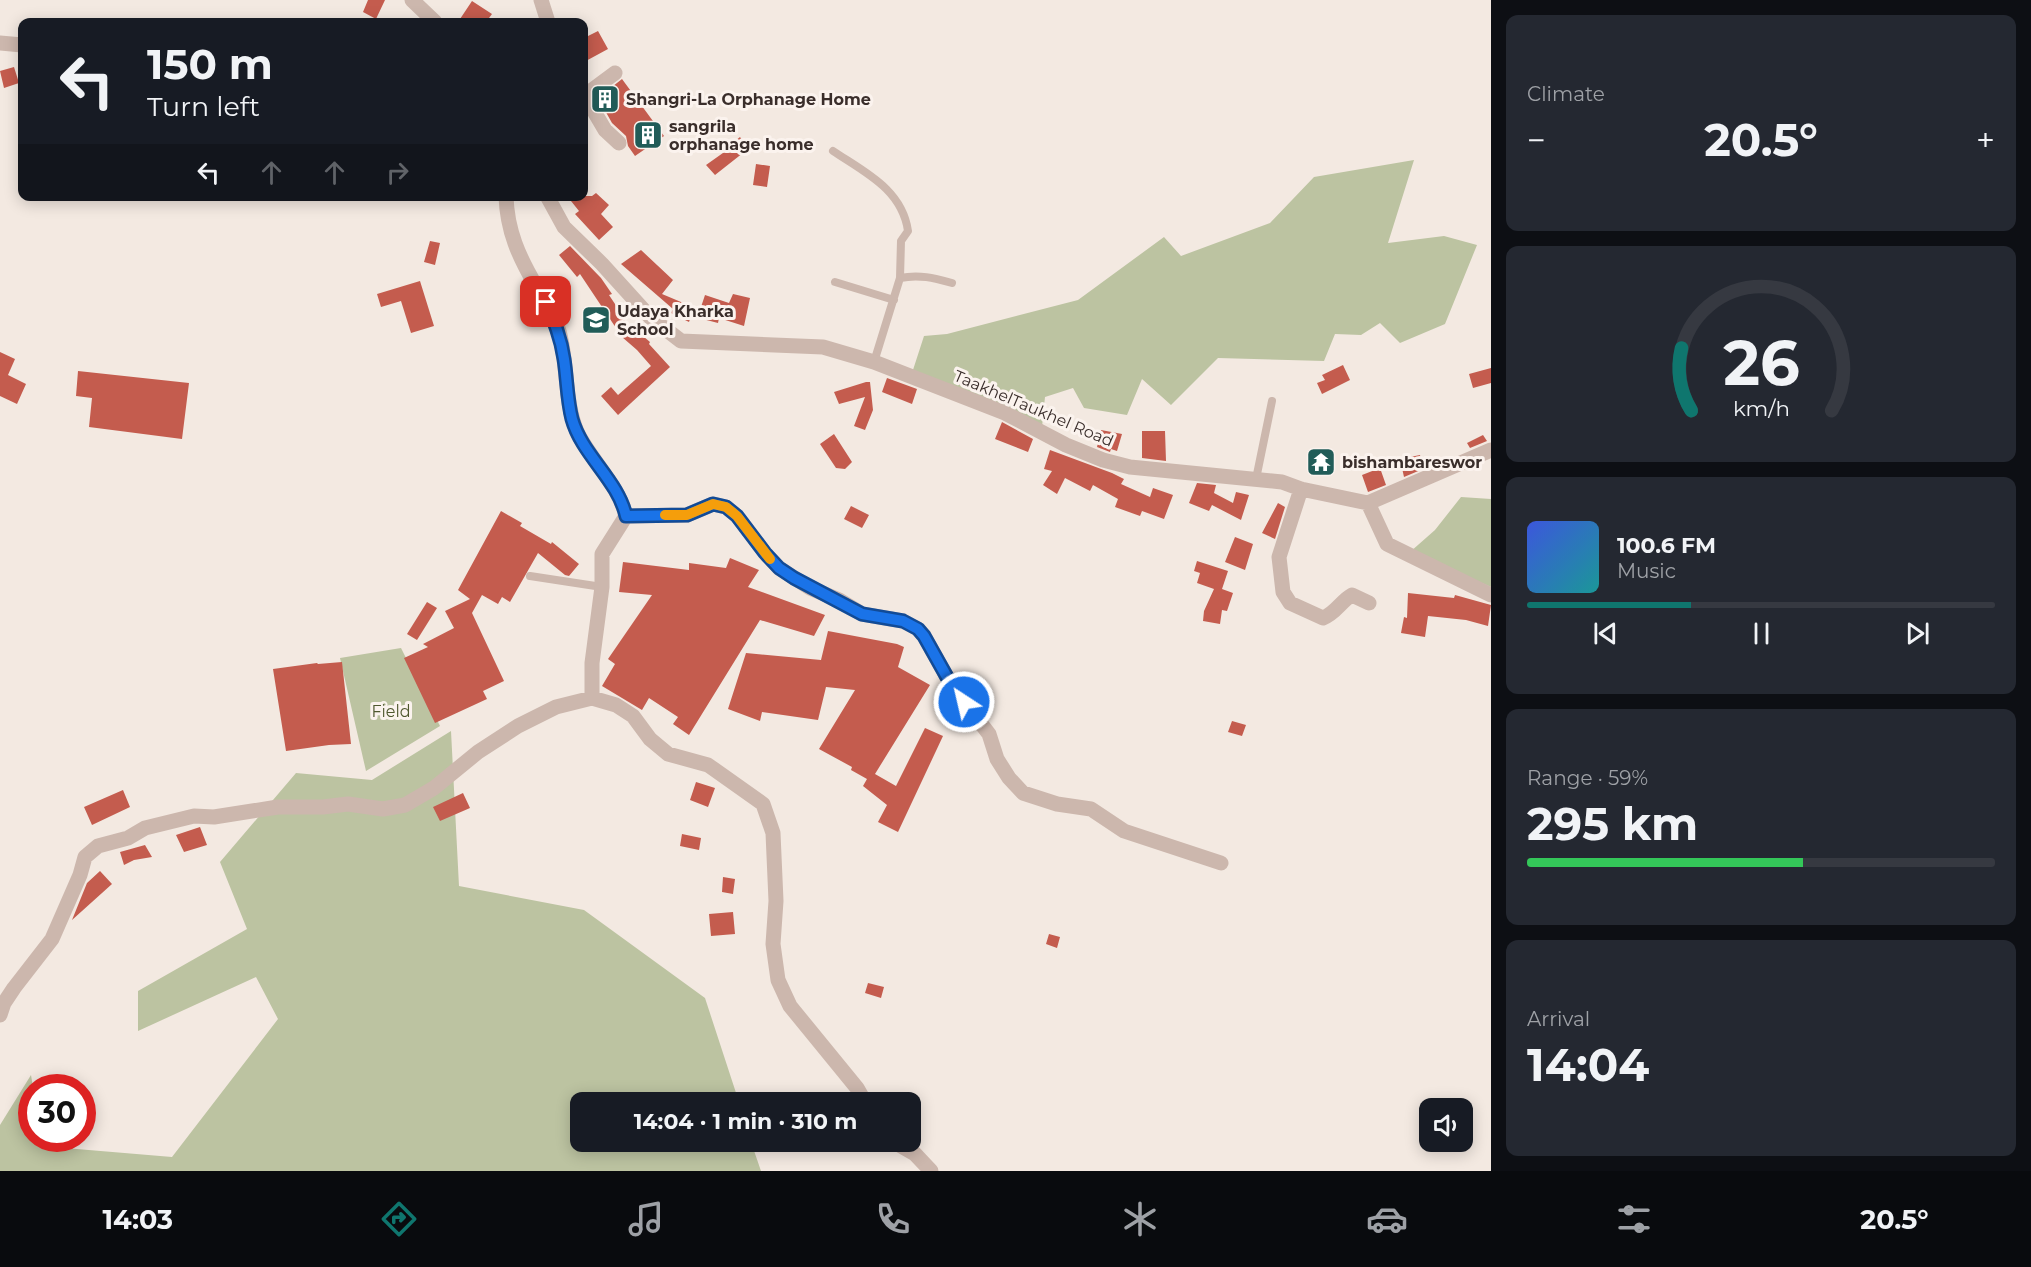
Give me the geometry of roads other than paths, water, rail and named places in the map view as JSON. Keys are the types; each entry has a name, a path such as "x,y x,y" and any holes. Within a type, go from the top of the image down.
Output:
{"street":[{"path":"412,0 431,18"},
{"path":"541,0 547,18"},
{"path":"0,43 18,45"},
{"path":"588,93 615,73"},
{"path":"588,102 605,130 619,143"},
{"path":"506,201 512,241 558,328 572,417 583,442 623,502 626,516 602,554 602,587 592,663 592,698"},
{"name":"TaakhelTaukhel Road","path":"550,201 564,227 602,264 650,317 681,341 823,347 874,362 1005,413 1066,445 1103,460 1130,467 1282,482 1301,489 1368,503"},
{"path":"1491,450 1368,503 1387,544 1491,595"},
{"path":"1301,489 1279,556 1283,592 1290,603 1323,618 1332,615 1346,598 1352,595 1369,603"},
{"path":"626,516 687,515 713,504 726,507 737,516 779,568 802,583 839,600 862,614 903,621 918,629 952,686 989,734 997,759 1009,778 1023,793 1057,804 1091,809 1124,831 1221,863"},
{"path":"0,1015 4,1003 14,988 52,939 80,875 85,857 99,846 128,838 145,828 195,816 214,817 278,807 324,807 348,804 383,809 405,805 434,788 478,752 518,726 556,707 592,698 616,705 633,716 650,739 668,754 708,765 763,804 773,833 776,901 773,944 778,980 790,1006 858,1092"},
{"path":"912,1152 931,1171"}],"lane":[{"path":"833,151 894,195 907,224 908,231 901,241 900,278 874,362"},
{"path":"900,278 913,275 925,276 952,283"},
{"path":"835,282 894,300"},
{"path":"1256,479 1272,401"},
{"path":"530,576 602,587"}],"place":[{"name":"Shangri-La Orphanage Home","path":"605,99"},
{"name":"sangrila orphanage home","path":"648,135"},
{"name":"Udaya Kharka School","path":"596,320"},
{"name":"bishambareswor","path":"1321,462"}],"park label":[{"name":"Field","path":"391,711"}]}
